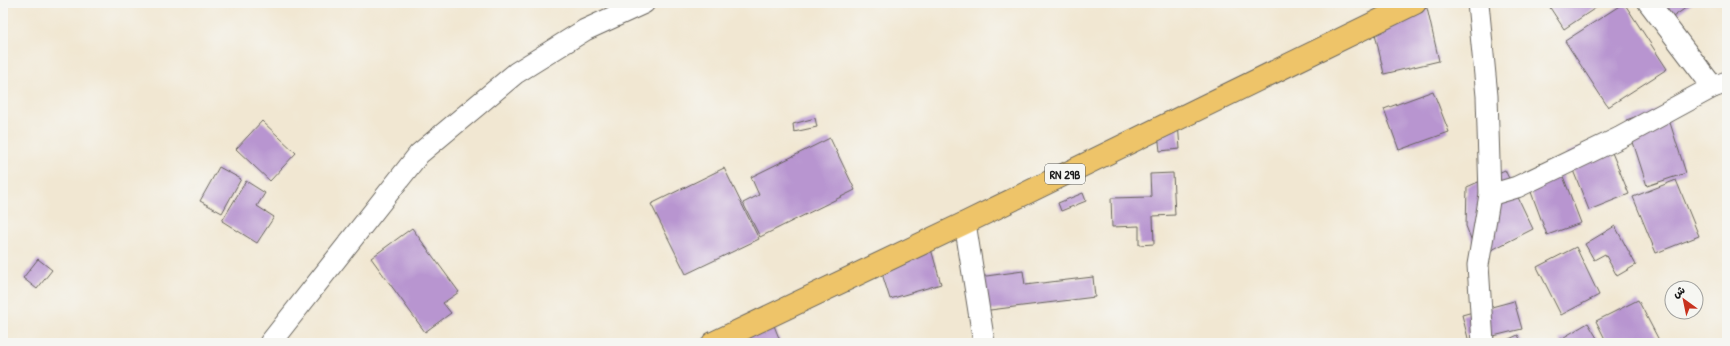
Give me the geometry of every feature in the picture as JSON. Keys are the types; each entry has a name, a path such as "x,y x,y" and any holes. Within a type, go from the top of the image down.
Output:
{"main road":[{"name":"RN 29B","path":"713,343 965,223 1415,3"}],"street":[{"path":"270,343 419,154 516,73 585,30 644,3"},
{"path":"1478,3 1487,96 1490,195 1478,265 1483,343"},
{"path":"1490,195 1517,187 1619,138 1720,85 1649,3"},
{"path":"965,223 984,343"}],"building":[{"path":"1547,3 1603,3 1564,29"},
{"path":"1624,3 1667,69 1608,107 1565,41"},
{"path":"1654,3 1693,3 1667,21"},
{"path":"1427,8 1439,61 1384,74 1372,20"},
{"path":"1433,91 1449,132 1399,150 1384,109"},
{"path":"1665,107 1686,173 1647,186 1626,120"},
{"path":"815,118 817,127 794,132 793,124"},
{"path":"262,121 296,153 270,181 236,149"},
{"path":"1178,123 1180,149 1160,151 1157,125"},
{"path":"830,138 855,190 760,237 743,203 759,195 751,177"},
{"path":"1606,138 1629,194 1589,210 1566,153"},
{"path":"219,167 241,179 222,213 200,201"},
{"path":"724,168 759,239 686,274 651,204"},
{"path":"1505,170 1533,229 1478,257 1466,226 1467,187"},
{"path":"1561,171 1581,223 1547,235 1528,184"},
{"path":"1173,173 1175,215 1153,216 1154,244 1139,245 1139,226 1112,227 1111,198 1151,197 1150,174"},
{"path":"1676,180 1699,236 1656,253 1633,197"},
{"path":"246,181 265,193 257,206 274,217 257,243 222,221"},
{"path":"1083,193 1086,201 1061,211 1058,203"},
{"path":"1615,226 1636,265 1617,276 1605,254 1594,260 1585,244"},
{"path":"412,228 459,292 443,303 451,313 425,332 371,258"},
{"path":"1576,247 1599,295 1561,315 1537,267"},
{"path":"931,249 941,284 890,299 879,264"},
{"path":"38,259 52,270 37,289 23,278"},
{"path":"1023,271 1025,285 1093,277 1095,297 982,311 979,277"},
{"path":"1638,300 1660,342 1607,343 1596,321"},
{"path":"1514,301 1522,329 1469,342 1462,315"},
{"path":"771,318 781,343 707,343"},
{"path":"1588,323 1600,343 1561,343 1559,340"},
{"path":"1518,335 1522,343 1500,343"}]}
